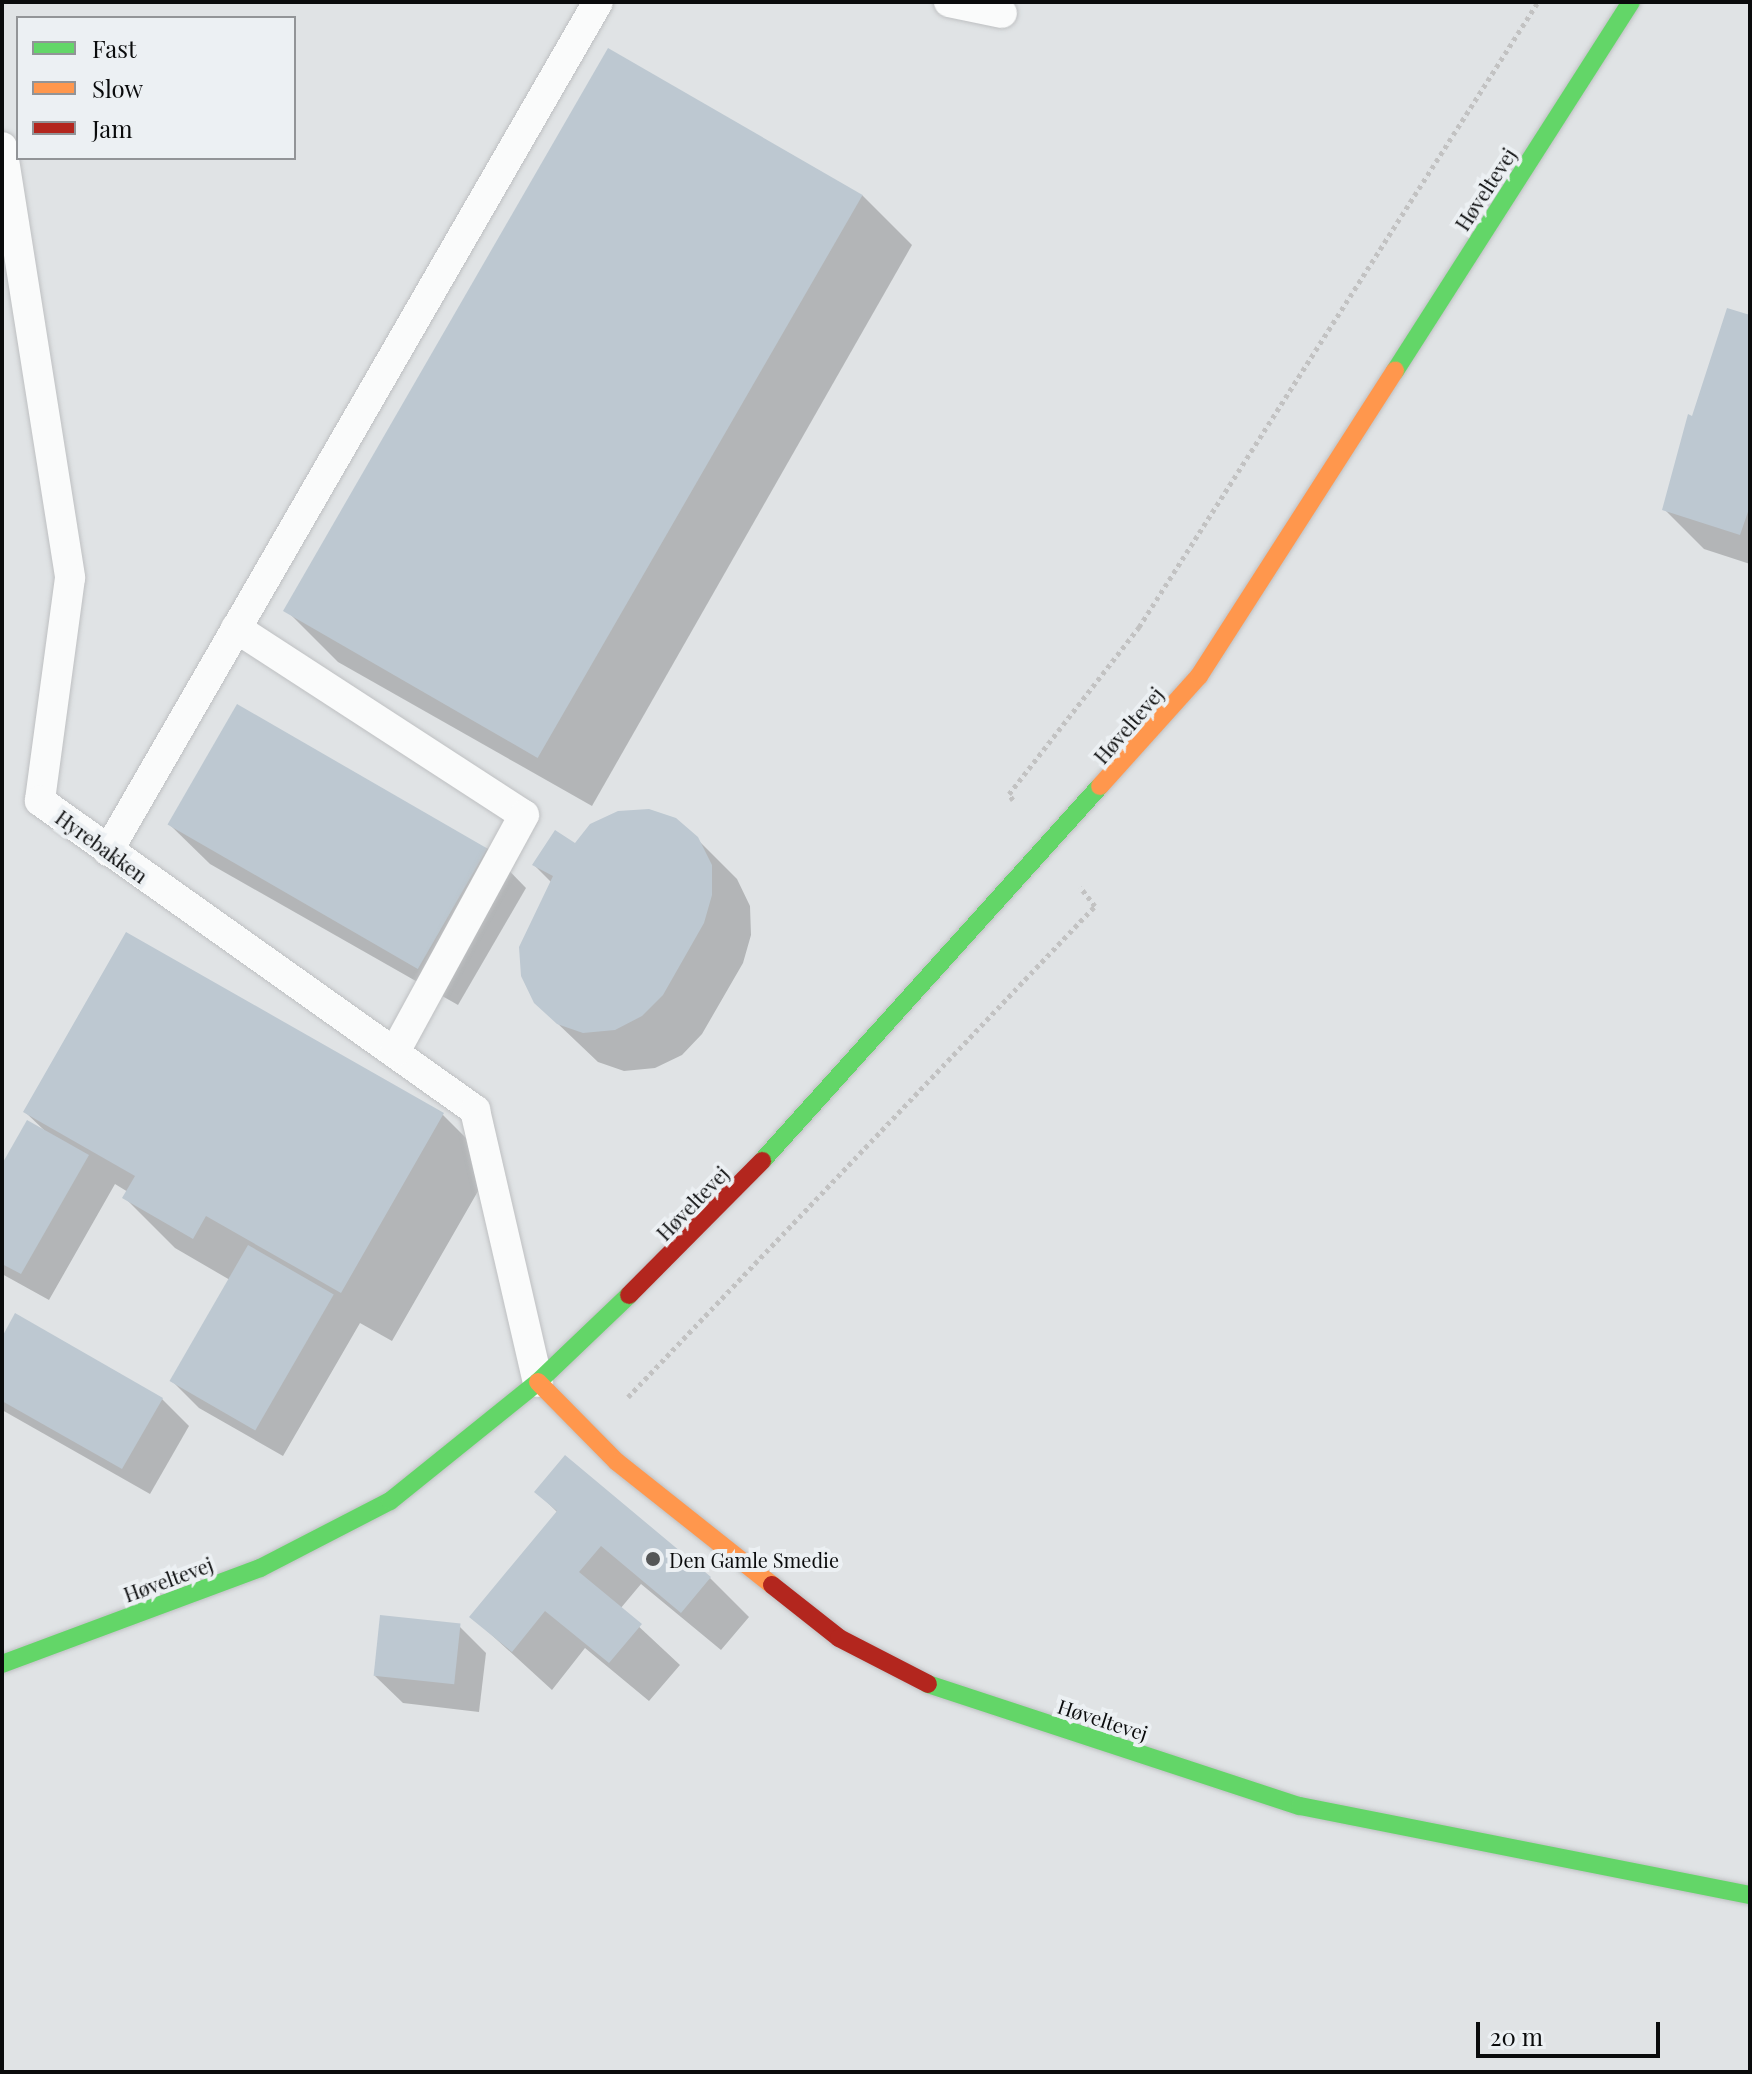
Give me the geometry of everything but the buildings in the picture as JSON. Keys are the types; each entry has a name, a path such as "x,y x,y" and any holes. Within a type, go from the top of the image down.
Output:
{"street":[{"name":"Høveltevej","path":"2,1664 260,1568 390,1501 538,1382 709,1220 1199,676 1631,2"},
{"name":"Høveltevej","path":"538,1382 617,1462 839,1638 941,1690 1300,1806 1750,1895"}],"lane":[{"path":"108,851 598,2"},
{"path":"949,2 1002,13"},
{"name":"Hyrebakken","path":"2,147 70,578 40,801 475,1110 538,1382"},
{"path":"236,628 524,815 395,1052"}],"traffic: fast":[{"path":"1395,371 1631,2"},
{"path":"762,1161 1100,786"},
{"path":"2,1664 260,1568 390,1501 538,1382 629,1295"},
{"path":"928,1684 1300,1806 1750,1895"}],"traffic: slow":[{"path":"1100,786 1199,676 1395,371"},
{"path":"538,1382 617,1462 772,1585"}],"traffic: jam":[{"path":"629,1295 762,1161"},
{"path":"772,1585 839,1638 928,1684"}],"place":[{"name":"Den Gamle Smedie","path":"653,1559"}]}
